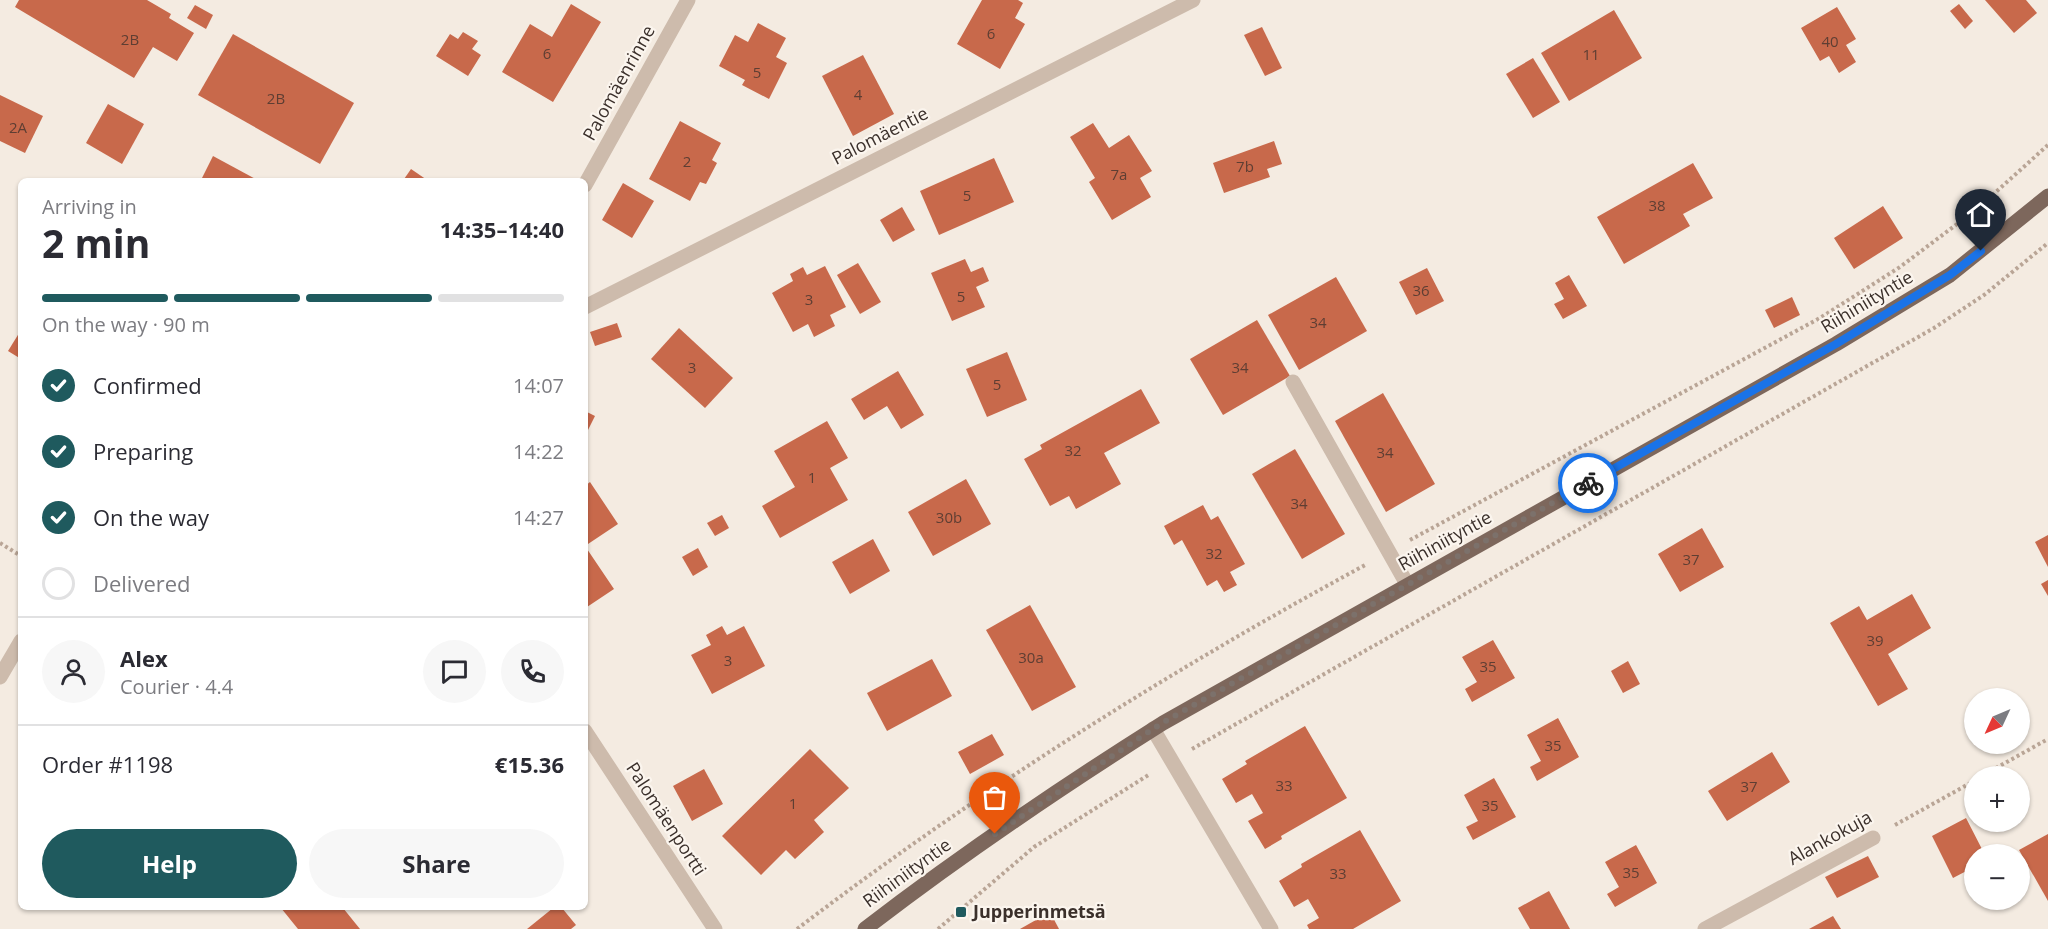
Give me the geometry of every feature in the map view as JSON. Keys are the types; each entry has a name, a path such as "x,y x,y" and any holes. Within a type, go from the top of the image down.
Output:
{"main road":[{"name":"Riihiniityntie","path":"865,929 925,883 1058,790 1153,729 1836,344 1956,270 2048,196"}],"street":[{"name":"Palomäenrinne","path":"588,180 688,0"},
{"name":"Palomäentie","path":"588,305 1192,0"},
{"path":"1293,382 1407,584"},
{"path":"0,677 18,646"},
{"path":"1153,729 1271,929"},
{"name":"Palomäenportti","path":"588,736 715,929"},
{"name":"Alankokuja","path":"1705,929 1873,838"}],"path":[{"path":"797,929 865,878 1135,697 1292,604 1820,318 1900,267 1977,209 2048,145"},
{"path":"938,929 1034,847 1173,760 1893,352 1984,295 2048,243"},
{"path":"0,543 18,554"},
{"path":"2000,766 2048,739"},
{"name":"Alankokuja","path":"1873,838 1964,787"}],"building":[{"path":"19,0 147,0 171,14 169,18 194,33 177,61 153,47 134,78 15,7"},
{"path":"982,0 1018,0 1023,3 1015,18 1025,24 1000,69 957,44"},
{"path":"1985,0 2026,0 2037,13 2014,33"},
{"path":"571,4 601,22 553,102 502,72 530,24 552,37"},
{"path":"1959,4 1973,21 1965,29 1950,11"},
{"path":"195,5 213,15 206,29 187,18"},
{"path":"1837,7 1856,39 1846,45 1856,62 1839,73 1829,56 1820,61 1801,28"},
{"path":"1614,10 1642,58 1569,101 1541,53"},
{"path":"758,23 786,38 776,57 787,63 769,99 742,85 745,80 719,66 735,35 748,42"},
{"path":"1262,27 1282,68 1265,76 1244,35"},
{"path":"463,32 478,41 472,49 481,55 468,76 436,56 450,34 458,39"},
{"path":"233,34 354,103 320,164 198,95"},
{"path":"863,55 894,114 853,136 822,76"},
{"path":"1533,58 1560,102 1533,118 1506,74"},
{"path":"0,95 43,116 25,153 0,141"},
{"path":"108,104 144,124 122,164 86,143"},
{"path":"680,121 721,143 712,160 717,163 706,184 700,182 690,201 649,179"},
{"path":"1093,123 1109,148 1129,135 1152,171 1140,178 1151,197 1112,220 1089,182 1095,178 1070,137"},
{"path":"1274,141 1282,164 1267,169 1270,177 1224,193 1213,163"},
{"path":"213,156 254,178 202,178"},
{"path":"994,158 1014,202 939,235 920,191"},
{"path":"1693,163 1713,198 1683,214 1690,226 1624,264 1597,217"},
{"path":"411,169 424,178 405,178"},
{"path":"623,183 654,201 632,238 602,220"},
{"path":"1883,206 1903,238 1854,269 1834,238"},
{"path":"902,207 915,230 893,242 880,220"},
{"path":"965,259 971,272 983,267 989,281 976,287 985,307 952,321 931,273"},
{"path":"858,263 881,302 860,314 837,275"},
{"path":"825,266 846,307 830,315 835,326 814,337 808,324 793,332 772,293 793,281 790,274 803,267 807,275"},
{"path":"1427,268 1444,301 1416,315 1399,282"},
{"path":"1569,275 1587,306 1563,319 1554,304 1564,299 1555,283"},
{"path":"1336,277 1367,331 1299,370 1268,315"},
{"path":"1792,297 1800,315 1774,328 1765,310"},
{"path":"1257,320 1290,376 1223,415 1190,359"},
{"path":"617,323 622,337 595,346 590,332"},
{"path":"679,328 733,378 705,408 651,359"},
{"path":"18,335 18,357 8,351"},
{"path":"1007,352 1027,400 987,417 966,369"},
{"path":"898,371 924,415 901,429 887,406 864,420 851,399"},
{"path":"1141,389 1160,423 1104,453 1121,484 1076,509 1069,496 1050,506 1024,459 1042,449 1040,445"},
{"path":"1383,393 1435,484 1386,512 1335,421"},
{"path":"588,412 595,416 588,430"},
{"path":"827,421 848,458 830,468 848,500 780,538 762,506 795,487 774,451"},
{"path":"1295,449 1345,534 1302,559 1252,474"},
{"path":"966,479 991,524 933,556 908,512"},
{"path":"590,482 618,524 588,544 588,484"},
{"path":"1203,505 1211,520 1218,516 1245,564 1230,572 1237,585 1224,592 1217,580 1207,586 1182,540 1174,545 1164,526"},
{"path":"722,515 729,528 715,536 707,523"},
{"path":"1702,528 1724,567 1680,592 1658,554"},
{"path":"2048,535 2048,567 2035,542"},
{"path":"873,539 890,571 850,594 832,562"},
{"path":"698,548 708,567 693,576 682,557"},
{"path":"588,550 614,589 588,606"},
{"path":"2048,580 2048,596 2041,584"},
{"path":"1912,594 1931,628 1888,654 1908,689 1878,706 1830,623 1859,606 1867,620"},
{"path":"1030,605 1076,687 1032,711 986,630"},
{"path":"722,626 727,635 744,626 765,666 712,694 691,655 711,645 706,635"},
{"path":"1493,640 1515,678 1472,702 1465,689 1477,682 1462,657"},
{"path":"932,659 952,696 887,731 867,693"},
{"path":"1628,661 1640,684 1623,693 1611,671"},
{"path":"1558,718 1579,757 1537,781 1530,767 1541,761 1527,735"},
{"path":"1305,726 1347,798 1281,836 1282,839 1265,849 1248,821 1263,813 1252,794 1236,803 1222,779 1247,764 1245,761"},
{"path":"992,734 1004,755 970,774 958,752"},
{"path":"810,749 849,788 814,820 824,832 795,859 786,850 761,875 722,836"},
{"path":"1772,752 1790,782 1727,821 1708,791"},
{"path":"704,769 723,804 692,821 673,786"},
{"path":"1494,778 1516,817 1473,840 1466,827 1478,821 1464,795"},
{"path":"1964,819 1964,832 1973,832 1979,844 1964,844 1964,872 1953,878 1932,836"},
{"path":"1360,830 1401,901 1353,929 1309,929 1307,925 1319,918 1308,899 1294,907 1279,881 1302,867 1301,864"},
{"path":"2048,834 2048,901 2030,869 2030,844"},
{"path":"1636,845 1657,883 1615,907 1607,894 1619,887 1605,862"},
{"path":"1868,856 1879,877 1837,898 1825,877"},
{"path":"1549,891 1570,929 1530,929 1518,908"},
{"path":"283,910 345,910 360,929 298,929"},
{"path":"551,910 564,910 576,925 571,929 527,929"},
{"path":"1050,912 1059,929 1020,929"},
{"path":"1833,916 1841,929 1809,929"}],"way so far":[{"path":"995,834 1162,723 1588,483"}],"place":[{"name":"Jupperinmetsä","path":"961,912"}],"route":[{"path":"1588,483 1836,344 1950,275 1981,251"}]}
